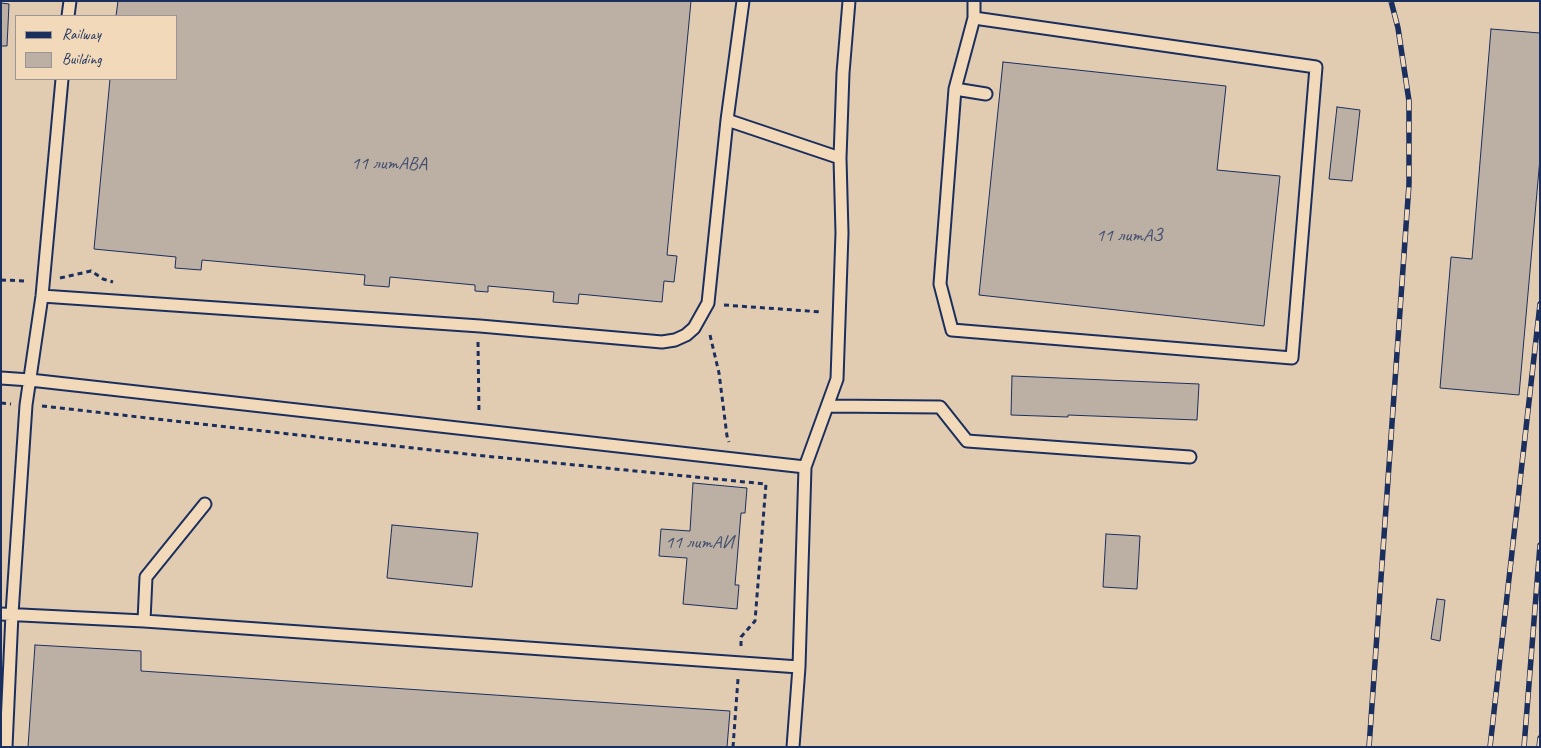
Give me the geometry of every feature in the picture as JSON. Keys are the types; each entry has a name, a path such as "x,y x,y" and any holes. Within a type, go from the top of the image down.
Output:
{"lane":[{"path":"68,15 70,1"},
{"path":"42,296 480,326 662,342 675,340 686,335 694,328 702,317 708,303 727,120 743,1"},
{"path":"793,747 799,667 806,467 837,379 842,234 840,158 843,73 849,1"},
{"path":"974,1 974,18 955,89 940,284 952,330 1292,358 1316,67 974,18"},
{"path":"6,747 6,614 26,404 42,296 62,80"},
{"path":"955,89 986,94"},
{"path":"727,120 840,158"},
{"path":"1,378 806,467"},
{"path":"828,406 940,407 967,441 1190,457"},
{"path":"144,621 146,577 205,504"},
{"path":"6,614 144,621 799,667"}],"path":[{"path":"708,303 840,313"},
{"path":"475,455 480,411 478,336 480,326"},
{"path":"1,403 26,404 475,455 766,484 755,621 742,638 733,747"}],"shaded area":[{"path":"1,1 1540,1 1540,747 1,747"}],"building":[{"path":"118,1 691,1 667,255 677,256 674,282 664,281 662,302 579,294 578,304 553,302 554,292 488,286 488,292 475,291 475,285 390,277 389,287 364,285 365,275 202,260 201,270 175,268 176,257 94,249 110,80 178,80 178,15 116,15"},
{"path":"1,3 9,4 7,46 1,46"},
{"path":"1491,29 1540,33 1540,158 1519,395 1440,388 1451,257 1472,259"},
{"path":"1003,62 1226,86 1217,170 1280,176 1264,326 979,295"},
{"path":"1337,107 1360,110 1352,181 1329,179"},
{"path":"1012,376 1199,384 1197,420 1068,415 1068,417 1011,415"},
{"path":"693,483 747,488 745,513 741,513 735,585 739,585 737,609 683,604 687,558 659,556 661,529 690,531"},
{"path":"392,525 478,533 472,587 387,578"},
{"path":"1106,534 1140,536 1137,589 1103,587"},
{"path":"1437,599 1445,600 1440,641 1431,639"},
{"path":"35,645 141,651 141,671 730,711 727,747 28,747"}],"railway":[{"path":"1369,747 1409,184 1409,101 1398,28 1391,1"},
{"path":"1490,747 1540,304"},
{"path":"1524,747 1540,545"},
{"path":"1539,747 1540,738"}]}
